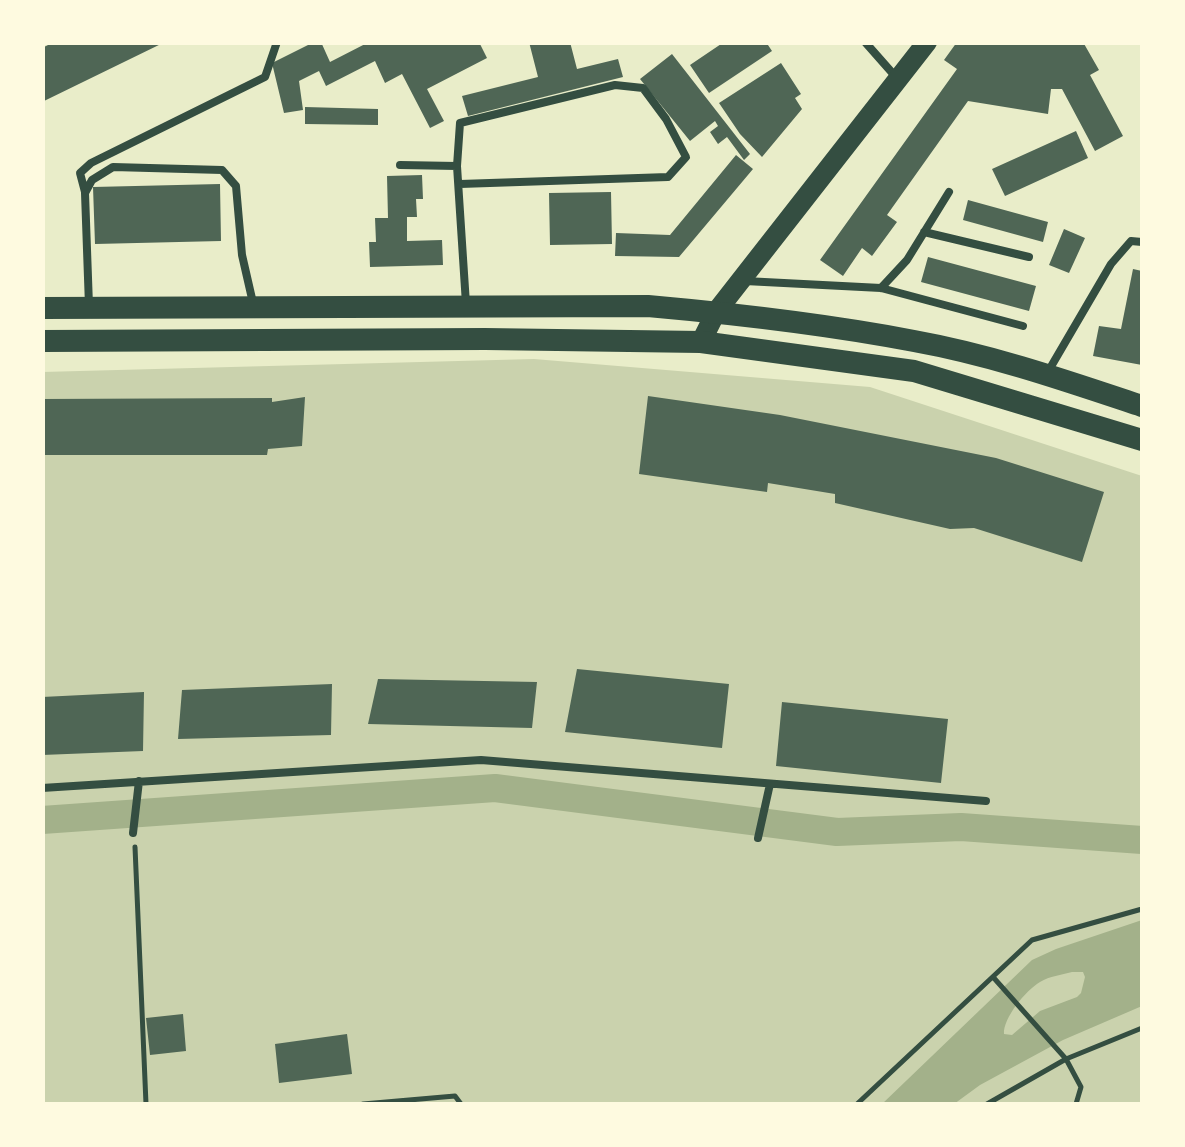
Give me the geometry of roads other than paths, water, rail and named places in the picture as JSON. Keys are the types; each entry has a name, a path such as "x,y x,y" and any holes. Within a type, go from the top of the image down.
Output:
{"main road":[{"path":"701,342 716,312 927,42"},
{"path":"42,308 648,306 716,312 916,341 1045,374 1142,406"},
{"path":"42,341 701,342 914,372 1142,440"}],"lane":[{"path":"89,308 85,193 80,173 90,163 265,77 277,42"},
{"path":"864,42 898,79"},
{"path":"460,184 668,177 686,157 644,88 615,84 460,123 456,166 466,308"},
{"path":"400,165 456,166"},
{"path":"85,193 92,180 113,168 222,170 236,186 242,255 254,308"},
{"path":"880,288 907,260 949,192"},
{"path":"924,232 1029,257"},
{"path":"1045,374 1054,366 1110,264 1131,240 1142,242"},
{"path":"740,281 880,288 1023,326"},
{"path":"42,788 482,760 986,801"},
{"path":"133,834 139,782"},
{"path":"758,838 770,784"}],"waterway":[{"path":"42,820 495,788 837,832 961,827 1142,840"}]}
